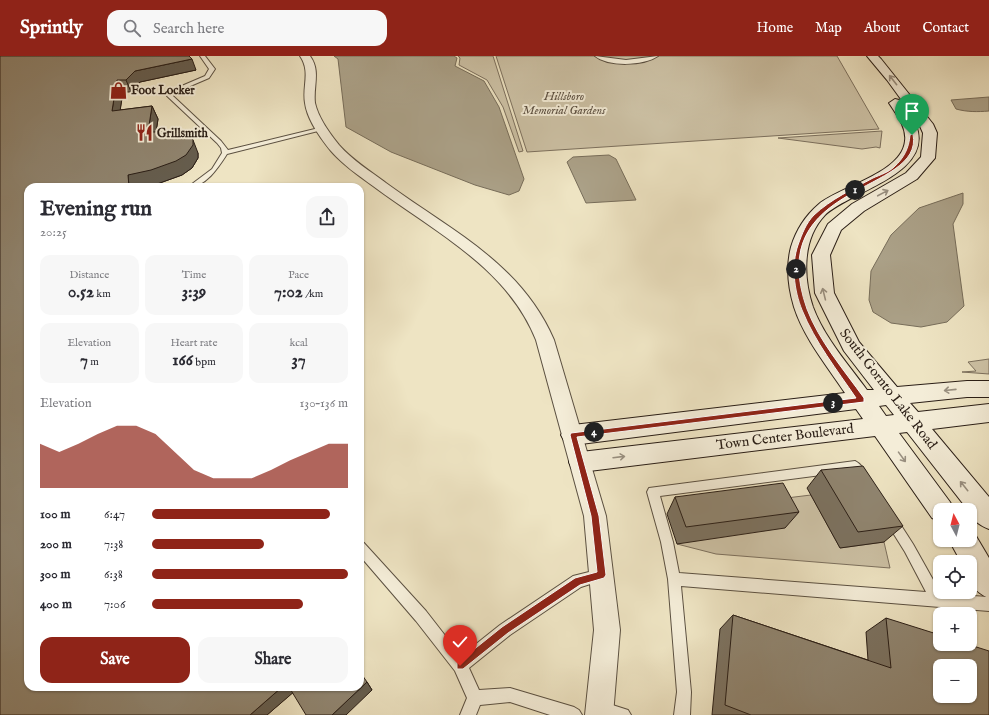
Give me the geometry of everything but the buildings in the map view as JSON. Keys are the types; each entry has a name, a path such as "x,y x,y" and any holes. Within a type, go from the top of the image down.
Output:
{"street":[{"path":"305,56 312,71 310,98 312,108 329,140 348,161 409,207 478,253 509,282 528,305 542,333 581,462 595,516 607,630 600,711"},
{"name":"South Gornto Lake Road","path":"867,57 877,79 916,122 930,133 931,148 924,164 907,180 854,208 844,216 829,235 821,254 822,288 833,316 851,346 989,517"},
{"name":"South Gornto Lake Road","path":"867,57 886,71 916,122"},
{"name":"South Gornto Lake Road","path":"916,122 911,131 912,144 901,163 886,174 839,198 822,210 805,231 797,255 796,266 804,308 822,343 879,426 936,503"},
{"name":"Town Center Boulevard","path":"573,435 890,396 967,388 989,388"},
{"name":"Town Center Boulevard","path":"581,462 989,413"},
{"path":"966,547 989,584"}],"lane":[{"path":"196,183 214,170 224,157 224,148 170,96 172,92 207,77 211,73 212,69 202,56"},
{"path":"597,56 603,60 621,61 644,60 656,56"},
{"path":"225,153 323,129"},
{"path":"682,715 684,692 674,579 667,542 653,492 855,466 871,489"},
{"path":"883,508 909,548 937,600"},
{"path":"364,551 421,616 460,666 475,698 468,715"},
{"path":"460,666 505,630 578,581 601,575"},
{"path":"674,579 989,604"},
{"path":"475,698 510,695 574,715"},
{"path":"600,711 623,715"}],"green space":[{"path":"458,56 493,56 523,151 519,152 503,107 487,80 459,65 460,58"},
{"name":"Hillsboro Memorial Gardens","path":"496,56 837,56 879,129 527,152"},
{"path":"882,131 880,148 876,147 862,149 778,138"},
{"path":"989,359 989,374 962,372 976,371 968,362"},
{"path":"811,495 840,548 884,542 890,568 716,554 677,544 770,500"}],"shaded area":[{"path":"334,56 454,56 457,58 455,66 484,81 499,107 524,179 519,191 509,195 475,185 391,152 346,127 338,59"},
{"path":"989,97 989,111 972,112 956,109 951,100"},
{"path":"609,155 616,159 636,200 586,203 567,162 573,157"},
{"path":"963,193 963,204 953,224 964,306 947,322 921,327 891,323 873,312 869,300 871,271 891,235 919,208"}],"place":[{"name":"Foot Locker","path":"118,90"},
{"name":"Grillsmith","path":"144,133"}],"route":[{"path":"460,666 505,630 578,581 601,575 595,516 573,435 861,400 822,343 804,308 798,282 796,266 797,255 805,231 815,217 829,204 896,168 911,149 912,135"}]}
